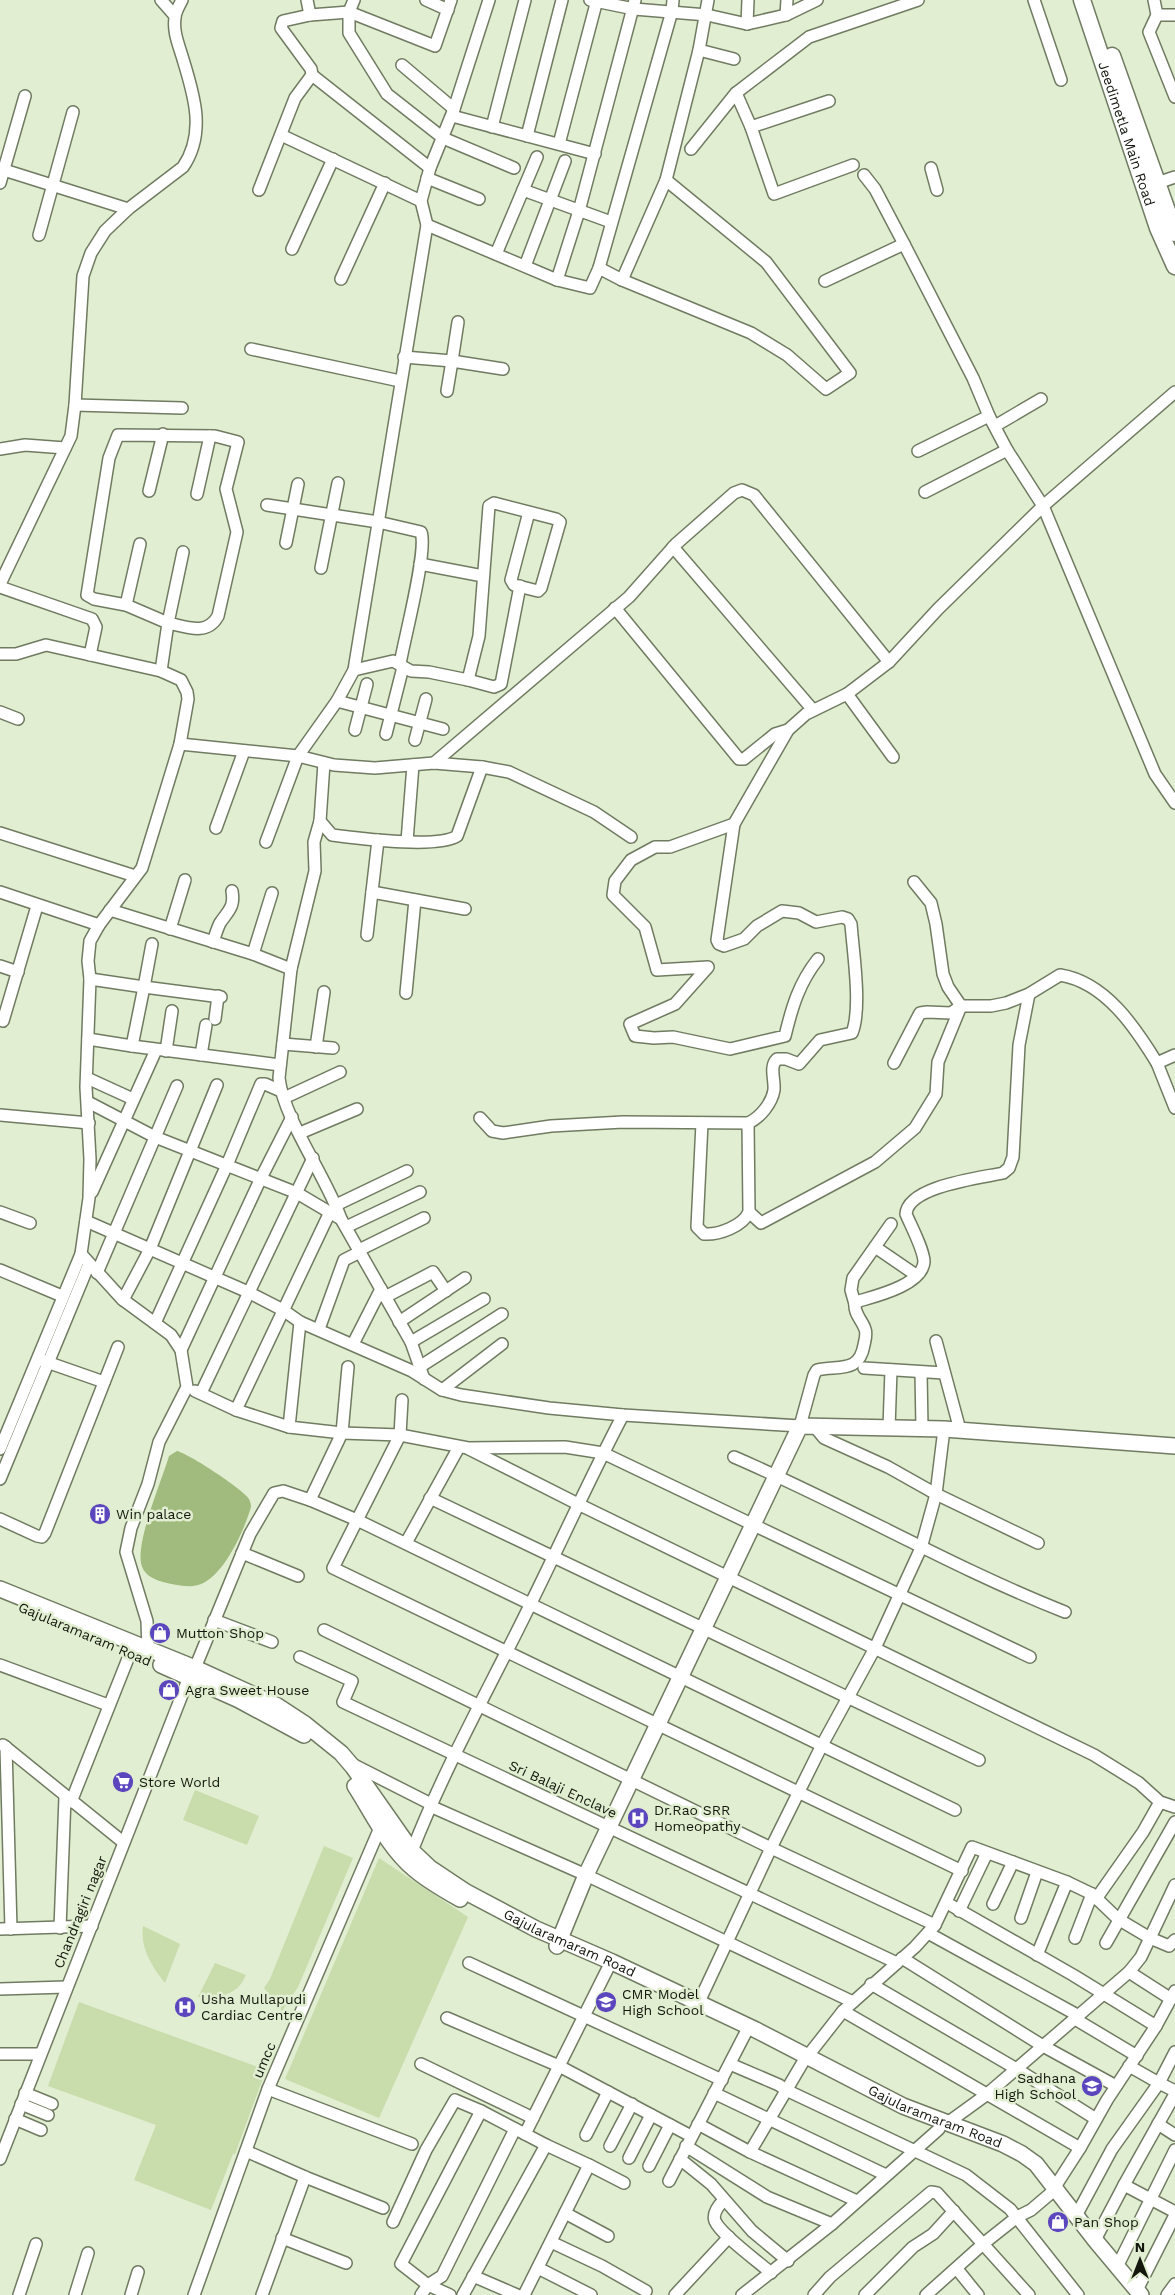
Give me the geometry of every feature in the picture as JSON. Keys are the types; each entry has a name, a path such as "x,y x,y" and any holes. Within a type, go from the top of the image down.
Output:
{"main road":[{"name":"Jeedimetla Main Road","path":"1082,0 1158,228 1175,266"},
{"name":"Jeedimetla Main Road","path":"1092,0 1175,233"},
{"path":"558,1942 608,1827 776,1475 807,1426 944,1428 1175,1446"},
{"name":"Gajularamaram Road","path":"0,1589 148,1649 266,1714 320,1747 353,1782 383,1821 412,1851 430,1868 466,1892 608,1968 806,2059"},
{"name":"Gajularamaram Road","path":"0,1598 131,1651 276,1705 327,1741 349,1762 413,1868 434,1884 464,1902 698,2004 943,2126 1003,2144 1022,2154 1036,2164 1053,2190 1136,2293"},
{"name":"Gajularamaram Road","path":"1053,2190 1076,2216 1136,2293"}],"street":[{"path":"161,0 175,16"},
{"path":"90,655 96,627 92,619 0,585 71,436 76,405 83,276 91,253 104,231 128,209 184,167 189,159 198,127 193,92 174,31 175,16 182,0"},
{"path":"307,0 310,15"},
{"path":"354,0 349,12 349,33 387,94 443,138 514,168"},
{"path":"426,0 449,5 435,46 349,12 310,15 283,21 281,28 311,68 312,75 429,173 479,199"},
{"path":"266,842 298,756 337,701 354,670 427,225 421,201 429,173 453,113 488,0"},
{"path":"492,127 525,0"},
{"path":"527,136 562,0"},
{"path":"622,280 666,180 707,16 708,0"},
{"path":"747,24 748,0"},
{"path":"786,0 786,15"},
{"path":"559,144 595,1 672,5 707,16 747,24 786,15 817,0"},
{"path":"691,150 736,93 809,37 918,0"},
{"path":"1034,0 1062,80"},
{"path":"1154,0 1157,15 1149,32 1175,97"},
{"path":"557,280 579,211 635,4"},
{"path":"427,225 557,280 590,288 600,268 611,222 672,5"},
{"path":"1157,15 1175,15"},
{"path":"699,50 734,59"},
{"path":"402,65 405,70 453,113 492,127 595,154"},
{"path":"259,190 295,98 312,75"},
{"path":"736,93 751,127 774,194 853,165"},
{"path":"0,183 25,96"},
{"path":"751,127 829,101"},
{"path":"39,235 73,112"},
{"path":"281,135 421,201"},
{"path":"496,254 537,158"},
{"path":"292,249 333,159"},
{"path":"524,266 565,161"},
{"path":"931,168 937,190"},
{"path":"4,170 128,209"},
{"path":"864,176 875,189 904,244 973,378 1007,450 1043,506 1155,774 1175,802"},
{"path":"1157,184 1175,177"},
{"path":"600,268 622,280 751,333 787,355 826,389 850,373 766,262 666,180"},
{"path":"341,279 385,184"},
{"path":"523,190 611,222"},
{"path":"825,281 904,244"},
{"path":"447,391 458,322"},
{"path":"251,349 400,381"},
{"path":"404,357 452,361 503,369"},
{"path":"480,1118 492,1131 503,1133 551,1126 623,1122 748,1124 763,1111 773,1093 772,1067 777,1059 786,1058 799,1064 820,1040 852,1033 856,1003 851,924 848,919 842,917 816,922 799,913 782,911 757,926 744,939 724,946 719,944 717,940 734,824 788,730 813,710 847,694 889,662 938,609 1043,506 1175,392"},
{"path":"918,451 1042,398"},
{"path":"76,405 182,408"},
{"path":"149,491 163,434"},
{"path":"118,435 210,436 238,442 226,489 236,532 218,616 209,627 195,630 168,623 126,605 94,599 87,594 109,458 118,435"},
{"path":"197,494 210,436"},
{"path":"0,449 25,445 65,448"},
{"path":"925,492 1007,450"},
{"path":"320,568 338,483"},
{"path":"286,542 298,484"},
{"path":"434,764 633,592 673,547 734,493 742,490 754,495 889,662"},
{"path":"468,680 479,636 489,506 494,503 556,519 560,525 541,588 536,591 512,583 528,512"},
{"path":"267,505 378,522 421,532 420,564 386,734"},
{"path":"126,605 140,544"},
{"path":"673,547 813,710"},
{"path":"161,671 168,623 183,552"},
{"path":"0,557 12,559"},
{"path":"420,564 483,576"},
{"path":"354,670 391,662 411,671 429,672 494,687 501,684 520,586"},
{"path":"615,608 739,759 744,759 775,734 788,730"},
{"path":"0,654 16,654 46,645 161,671 181,680 187,692 180,744 142,868 99,925 90,941 88,961 90,979 87,1078 89,1198 85,1259 42,1361 0,1448"},
{"path":"355,730 367,684"},
{"path":"847,694 893,757"},
{"path":"415,740 426,699"},
{"path":"337,701 442,729"},
{"path":"0,712 18,719"},
{"path":"180,744 298,756 324,763 375,768 434,764 482,767 509,772 594,812 631,837"},
{"path":"216,828 244,751"},
{"path":"324,763 320,821 314,842 315,872 291,969 280,1065 283,1094 292,1117 313,1158 333,1209 344,1223 412,1342 424,1380"},
{"path":"407,841 413,765"},
{"path":"320,821 332,835 378,840 448,840 457,836 482,767"},
{"path":"734,824 670,847 655,847 631,860 615,881 613,894 645,927 657,970 708,967 675,1004 630,1024 635,1036 673,1037 730,1049 785,1036 793,1003 806,974 818,960"},
{"path":"0,833 135,876"},
{"path":"367,935 378,840"},
{"path":"170,928 185,880"},
{"path":"914,882 931,903 943,974 948,987 961,1006"},
{"path":"213,942 222,920 231,910 232,891"},
{"path":"0,892 37,906 99,925"},
{"path":"372,892 465,910"},
{"path":"253,954 272,893"},
{"path":"406,993 415,900"},
{"path":"3,1020 37,906"},
{"path":"110,910 253,954 291,969"},
{"path":"132,1046 152,944"},
{"path":"0,966 18,972"},
{"path":"894,1063 920,1013 952,1013 961,1006 991,1006 1006,1003 1029,994 1060,975 1073,977 1102,994 1118,1010 1157,1063 1175,1108"},
{"path":"90,979 220,996 202,1055"},
{"path":"316,1047 324,992"},
{"path":"855,1304 859,1301 895,1290 922,1269 924,1262 906,1214 908,1206 928,1190 1003,1173 1009,1168 1013,1158 1019,1045 1029,994"},
{"path":"749,1212 760,1223 875,1162 916,1128 936,1094 938,1062 961,1006"},
{"path":"89,1198 133,1099 161,1050 172,1011"},
{"path":"88,1039 280,1065"},
{"path":"283,1044 333,1048"},
{"path":"1157,1063 1175,1055"},
{"path":"283,1094 340,1072"},
{"path":"87,1078 133,1099"},
{"path":"155,1323 227,1165 261,1084 265,1084 283,1094"},
{"path":"123,1300 150,1250 217,1085"},
{"path":"97,1273 177,1086"},
{"path":"88,1102 123,1122 155,1137 261,1178 333,1209"},
{"path":"300,1133 357,1109"},
{"path":"0,1115 89,1123"},
{"path":"181,1350 261,1178 292,1117"},
{"path":"702,1123 697,1227 704,1234 711,1234 741,1223 746,1219 749,1212 748,1124"},
{"path":"201,1393 313,1158"},
{"path":"236,1410 333,1209 407,1171"},
{"path":"344,1223 420,1192"},
{"path":"0,1212 30,1223"},
{"path":"319,1329 344,1260 424,1218"},
{"path":"86,1221 248,1292 284,1310 300,1322 412,1371 442,1390 461,1395 549,1408 623,1415 807,1426 824,1438 888,1468 1038,1544"},
{"path":"807,1426 814,1375 817,1370 850,1367 863,1352 866,1333 855,1308 851,1290 853,1278 891,1224"},
{"path":"875,1247 916,1275"},
{"path":"85,1259 123,1300 171,1335 181,1350 187,1387 159,1442 148,1484 131,1528 126,1552 147,1621 148,1649"},
{"path":"0,1480 42,1361 62,1296 85,1259"},
{"path":"0,1270 62,1296"},
{"path":"353,1344 383,1293 433,1272 446,1291"},
{"path":"399,1322 465,1278"},
{"path":"412,1342 484,1299"},
{"path":"420,1366 502,1314"},
{"path":"289,1427 300,1322"},
{"path":"936,1341 960,1430"},
{"path":"442,1390 502,1344"},
{"path":"0,1519 37,1536 42,1537 45,1533 118,1347"},
{"path":"42,1361 104,1382"},
{"path":"310,1500 342,1433 348,1367"},
{"path":"864,1368 944,1373"},
{"path":"889,1428 891,1370"},
{"path":"921,1372 922,1428"},
{"path":"187,1387 236,1410 289,1427 342,1433 400,1435 463,1447 565,1447 603,1453 1030,1657"},
{"path":"402,1400 400,1435 333,1568 962,1871"},
{"path":"412,1851 430,1805 478,1705 507,1652 552,1556 623,1415"},
{"path":"698,2004 771,1848 822,1745 875,1648 921,1548 936,1494 944,1428"},
{"path":"406,1543 430,1498 463,1447"},
{"path":"463,1447 1094,1755 1124,1772 1160,1802 1175,1807"},
{"path":"734,1457 776,1475 921,1548 1065,1612"},
{"name":"Chandragiri nagar","path":"0,2159 123,1842 192,1673 250,1534 274,1494 284,1491 357,1520 955,1810"},
{"path":"430,1498 979,1760"},
{"path":"242,1553 298,1576"},
{"path":"214,1620 272,1642"},
{"path":"324,1630 771,1848 932,1929 1077,2017 1137,2056"},
{"path":"60,1928 68,1799 131,1651"},
{"name":"Sri Balaji Enclave","path":"300,1657 352,1681 343,1702 750,1894 899,1960 1043,2046 1116,2086"},
{"path":"0,1665 108,1705"},
{"path":"3,1745 123,1842"},
{"path":"3,1745 6,1929 92,1926"},
{"path":"349,1762 430,1805 586,1875 854,2002"},
{"path":"1075,1938 1094,1896 1143,1832 1160,1802"},
{"name":"umcc","path":"194,2295 268,2089 383,1821"},
{"path":"1106,1943 1175,1822"},
{"path":"750,2152 806,2059 843,2010 932,1929 962,1871 972,1847 1067,1882 1094,1896 1118,1919 1150,1938 1169,1946 1175,1940"},
{"path":"959,1911 987,1853"},
{"path":"993,1904 1013,1862"},
{"path":"1021,1918 1038,1872"},
{"path":"1037,1955 1067,1882"},
{"path":"742,2295 755,2291 771,2273 832,2224 943,2126 986,2095 1015,2068 1129,1972 1141,1956 1175,1885"},
{"path":"946,1903 1156,2026"},
{"path":"469,1963 722,2080"},
{"path":"421,2295 428,2285 442,2276 520,2132 533,2118 608,1968"},
{"path":"926,2295 983,2244 1018,2217 1031,2210 1053,2190 1080,2148 1116,2086 1156,2026 1173,1995 1129,1972"},
{"path":"871,1984 1015,2068 1096,2119"},
{"path":"0,1989 66,1987"},
{"path":"843,2010 1080,2148"},
{"path":"448,2018 559,2066 608,2092 624,2107 664,2126 767,2197 832,2224"},
{"path":"698,2124 746,2032"},
{"path":"1076,2216 1112,2149 1159,2083 1175,2052"},
{"path":"0,2054 40,2054"},
{"path":"420,2064 533,2118"},
{"path":"730,2064 779,2085 966,2175 1018,2217 1078,2295"},
{"path":"1095,2240 1175,2093 1129,2066"},
{"path":"268,2089 412,2144"},
{"path":"586,2135 608,2092"},
{"path":"714,2093 886,2175"},
{"path":"23,2099 50,2110"},
{"path":"393,2222 426,2150 455,2100 481,2111 624,2183"},
{"path":"610,2146 624,2107"},
{"path":"450,2295 428,2285 401,2264 481,2111"},
{"path":"15,2119 41,2130"},
{"path":"629,2158 664,2126 698,2124 750,2152 857,2201"},
{"path":"1158,2124 1175,2134"},
{"path":"664,2126 680,2159 711,2184 752,2231 788,2261"},
{"path":"649,2166 664,2126"},
{"path":"463,2295 546,2145"},
{"path":"1117,2267 1175,2150"},
{"path":"246,2151 305,2178 383,2208"},
{"path":"669,2181 680,2159"},
{"path":"524,2295 589,2165"},
{"path":"262,2295 305,2178"},
{"path":"1124,2185 1175,2213 1136,2293"},
{"path":"814,2295 830,2277 928,2194 937,2193 1029,2295"},
{"path":"724,2200 714,2215 715,2222 729,2237 771,2273"},
{"path":"865,2295 913,2247 933,2234 954,2211"},
{"path":"565,2213 608,2236"},
{"path":"675,2295 729,2237"},
{"path":"282,2238 346,2263"},
{"path":"551,2242 602,2266 646,2291"},
{"path":"19,2295 36,2244"},
{"path":"75,2295 88,2253"},
{"path":"538,2268 591,2295"},
{"path":"957,2269 978,2295"},
{"path":"131,2295 138,2272"},
{"path":"473,2276 517,2295"},
{"path":"1167,2295 1175,2284"}],"shaded area":[{"path":"177,1451 227,1480 245,1494 251,1505 243,1529 230,1555 213,1576 203,1583 193,1586 178,1585 155,1579 146,1573 141,1563 143,1540 150,1510 169,1456"},
{"path":"195,1790 259,1816 247,1845 183,1820"},
{"path":"324,1846 353,1858 298,1987 282,2011 264,1988 270,1979"},
{"path":"379,1858 468,1917 379,2118 285,2079"},
{"path":"143,1926 180,1944 165,1983 148,1957 143,1942"},
{"path":"215,1963 246,1975 242,1983 232,1992 220,1996 198,1997"},
{"path":"79,2002 266,2070 235,2154 233,2154 211,2210 134,2180 156,2125 48,2086"}],"place":[{"name":"Win palace","path":"100,1514"},
{"name":"Mutton Shop","path":"160,1633"},
{"name":"Agra Sweet House","path":"169,1690"},
{"name":"Store World","path":"123,1782"},
{"name":"Dr.Rao SRR Homeopathy","path":"638,1818"},
{"name":"CMR Model High School","path":"606,2002"},
{"name":"Usha Mullapudi Cardiac Centre","path":"185,2007"},
{"name":"Sadhana High School","path":"1092,2086"},
{"name":"Pan Shop","path":"1058,2222"}]}
